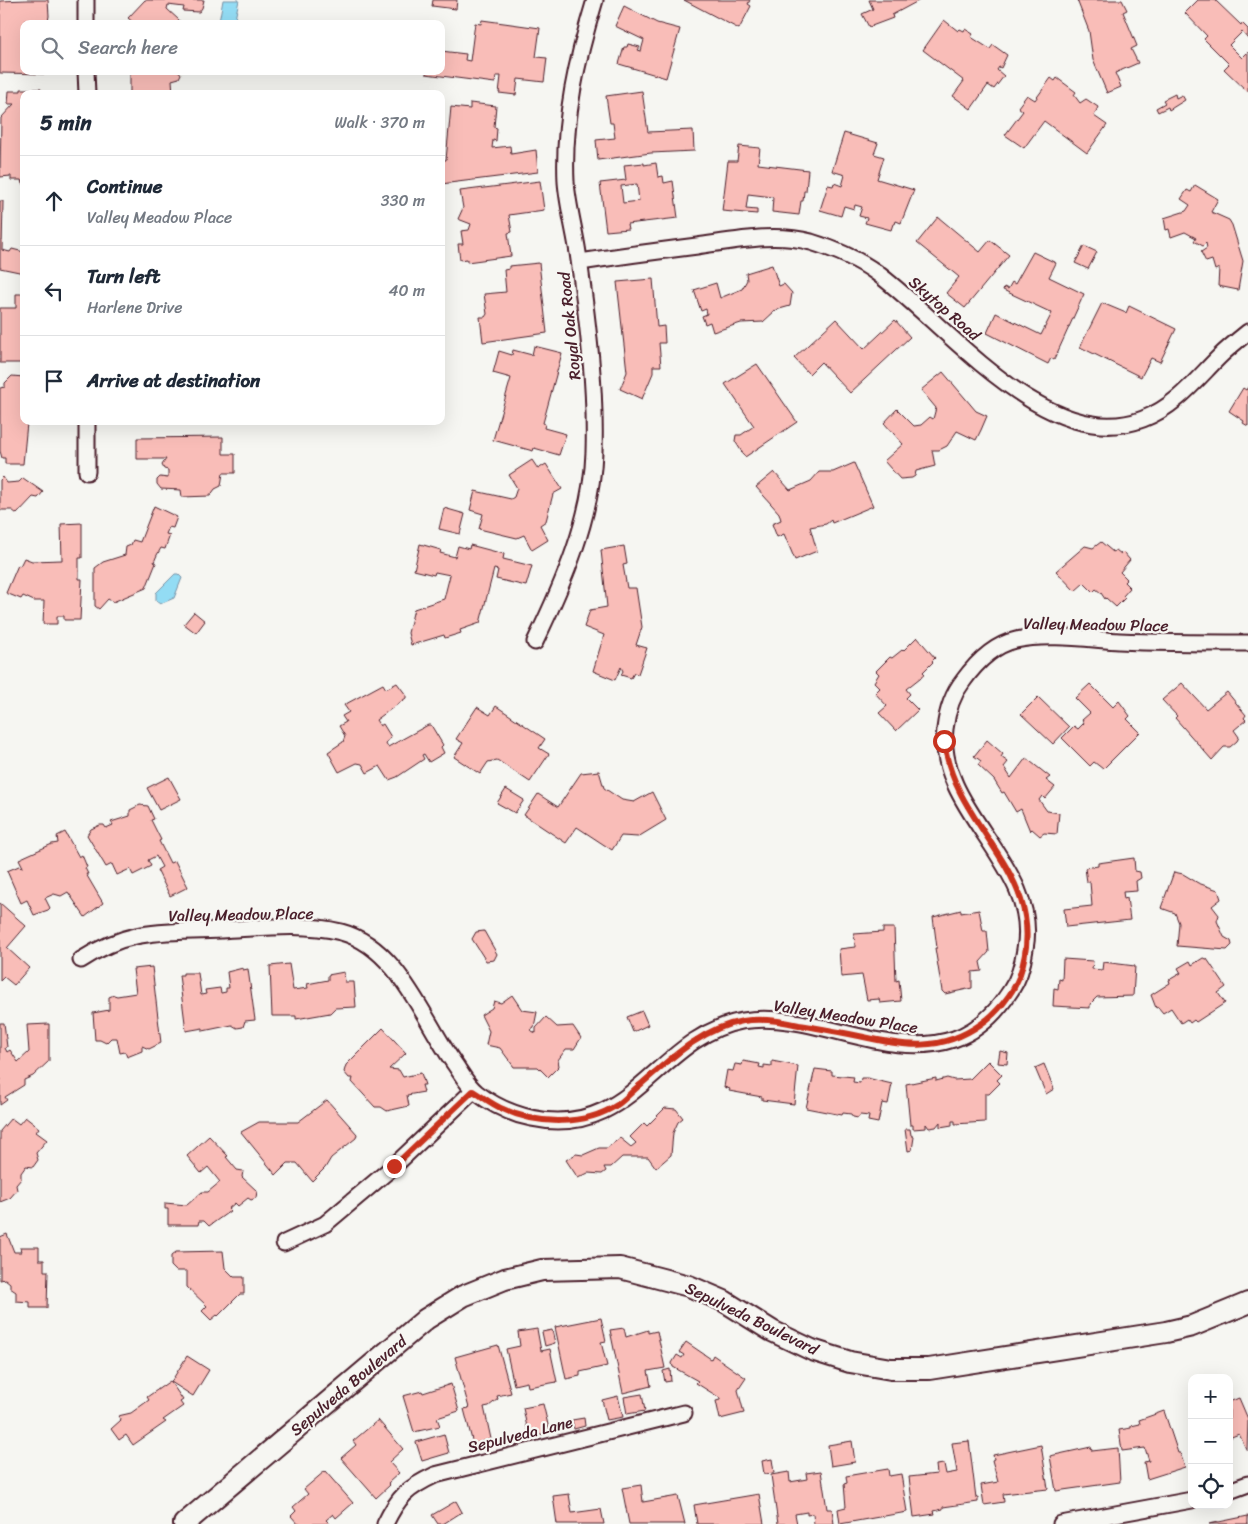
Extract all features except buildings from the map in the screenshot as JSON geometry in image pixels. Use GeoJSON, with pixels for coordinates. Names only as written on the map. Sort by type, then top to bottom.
{"type":"FeatureCollection","features":[{"type":"Feature","properties":{"kind":"main road","name":"Sepulveda Boulevard"},"geometry":{"type":"LineString","coordinates":[[184,1524],[426,1319],[463,1296],[505,1278],[542,1270],[620,1268],[657,1276],[690,1286],[724,1302],[772,1331],[812,1350],[850,1362],[891,1369],[930,1369],[1137,1338],[1192,1326],[1248,1303]]}},
{"type":"Feature","properties":{"kind":"street"},"geometry":{"type":"LineString","coordinates":[[86,0],[86,20]]}},
{"type":"Feature","properties":{"kind":"street","name":"Royal Oak Road"},"geometry":{"type":"LineString","coordinates":[[535,642],[560,585],[578,534],[590,491],[594,454],[593,388],[580,262],[566,184],[566,128],[576,71],[595,0]]}},
{"type":"Feature","properties":{"kind":"street"},"geometry":{"type":"LineString","coordinates":[[86,75],[86,90]]}},
{"type":"Feature","properties":{"kind":"street","name":"Skytop Road"},"geometry":{"type":"LineString","coordinates":[[580,262],[750,239],[786,238],[810,242],[845,254],[876,272],[1010,386],[1059,416],[1085,424],[1118,426],[1144,419],[1179,399],[1220,355],[1248,332]]}},
{"type":"Feature","properties":{"kind":"street"},"geometry":{"type":"LineString","coordinates":[[87,425],[87,472]]}},
{"type":"Feature","properties":{"kind":"street","name":"Valley Meadow Place"},"geometry":{"type":"LineString","coordinates":[[81,960],[106,944],[138,934],[290,927],[341,932],[360,939],[379,952],[406,984],[441,1044],[473,1091],[503,1109],[533,1118],[562,1121],[591,1117],[617,1105],[688,1045],[712,1030],[744,1021],[780,1021],[900,1045],[927,1045],[953,1039],[968,1033],[996,1012],[1018,980],[1027,941],[1028,925],[1024,908],[1013,880],[959,790],[946,762],[944,741],[947,713],[956,689],[977,663],[992,651],[1015,640],[1055,638],[1166,643],[1248,643]]}},
{"type":"Feature","properties":{"kind":"street"},"geometry":{"type":"LineString","coordinates":[[284,1243],[324,1224],[394,1166],[473,1091]]}},
{"type":"Feature","properties":{"kind":"street","name":"Sepulveda Lane"},"geometry":{"type":"LineString","coordinates":[[385,1524],[401,1496],[414,1484],[434,1475],[684,1413]]}},
{"type":"Feature","properties":{"kind":"street"},"geometry":{"type":"LineString","coordinates":[[1233,1490],[1248,1484]]}},
{"type":"Feature","properties":{"kind":"street"},"geometry":{"type":"LineString","coordinates":[[1061,1524],[1188,1501]]}},
{"type":"Feature","properties":{"kind":"water"},"geometry":{"type":"Polygon","coordinates":[[[223,0],[239,0],[235,20],[219,20],[223,0]]]}},
{"type":"Feature","properties":{"kind":"water"},"geometry":{"type":"Polygon","coordinates":[[[175,574],[182,578],[174,598],[160,604],[156,601],[156,593],[175,574]]]}},
{"type":"Feature","properties":{"kind":"route"},"geometry":{"type":"LineString","coordinates":[[394,1166],[473,1091],[503,1109],[533,1118],[562,1121],[591,1117],[617,1105],[688,1045],[712,1030],[744,1021],[780,1021],[900,1045],[927,1045],[953,1039],[968,1033],[988,1019],[996,1012],[1018,980],[1027,941],[1028,925],[1024,908],[1013,880],[955,783],[946,762],[944,741]]}}]}
